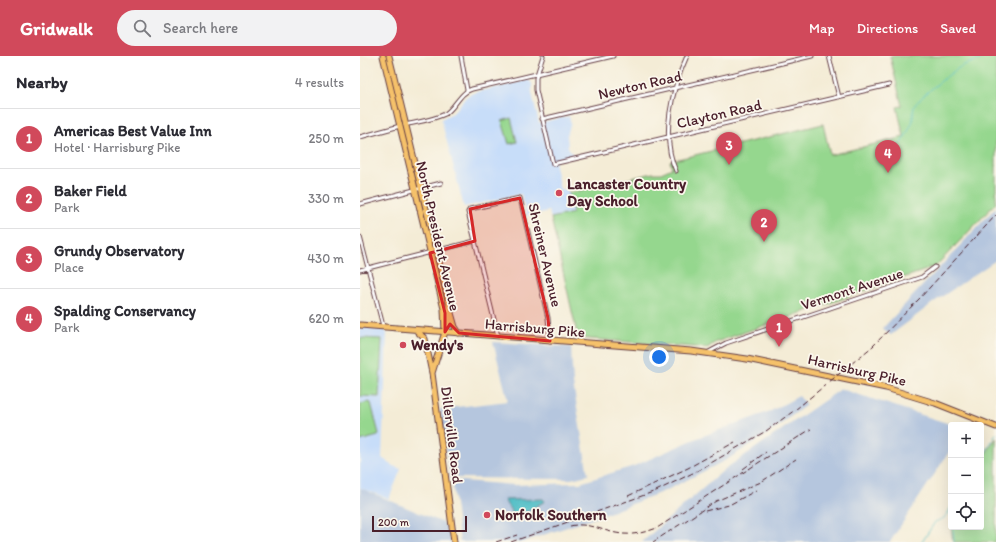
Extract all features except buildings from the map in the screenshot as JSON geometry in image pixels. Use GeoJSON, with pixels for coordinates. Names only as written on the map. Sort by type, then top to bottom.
{"type":"FeatureCollection","features":[{"type":"Feature","properties":{"kind":"main road","name":"North President Avenue"},"geometry":{"type":"LineString","coordinates":[[383,56],[444,309],[445,332]]}},
{"type":"Feature","properties":{"kind":"main road","name":"North President Avenue"},"geometry":{"type":"LineString","coordinates":[[389,56],[449,303],[449,321],[445,332]]}},
{"type":"Feature","properties":{"kind":"main road"},"geometry":{"type":"LineString","coordinates":[[449,303],[454,325],[460,334]]}},
{"type":"Feature","properties":{"kind":"main road","name":"Harrisburg Pike"},"geometry":{"type":"LineString","coordinates":[[360,325],[707,353],[770,363],[886,388],[939,405],[996,427]]}},
{"type":"Feature","properties":{"kind":"main road"},"geometry":{"type":"LineString","coordinates":[[415,330],[421,333],[425,339],[432,372]]}},
{"type":"Feature","properties":{"kind":"main road","name":"Dillerville Road"},"geometry":{"type":"LineString","coordinates":[[445,332],[432,372],[454,542]]}},
{"type":"Feature","properties":{"kind":"street"},"geometry":{"type":"LineString","coordinates":[[461,56],[467,90]]}},
{"type":"Feature","properties":{"kind":"street"},"geometry":{"type":"LineString","coordinates":[[542,119],[536,90],[536,78],[543,56]]}},
{"type":"Feature","properties":{"kind":"street"},"geometry":{"type":"LineString","coordinates":[[360,136],[444,114],[454,106],[467,90],[613,56]]}},
{"type":"Feature","properties":{"kind":"street"},"geometry":{"type":"LineString","coordinates":[[676,171],[670,137],[670,116],[674,88],[687,56]]}},
{"type":"Feature","properties":{"kind":"street","name":"Newton Road"},"geometry":{"type":"LineString","coordinates":[[542,119],[812,56]]}},
{"type":"Feature","properties":{"kind":"street"},"geometry":{"type":"LineString","coordinates":[[829,56],[839,97]]}},
{"type":"Feature","properties":{"kind":"street","name":"Clayton Road"},"geometry":{"type":"LineString","coordinates":[[542,119],[553,164],[889,85]]}},
{"type":"Feature","properties":{"kind":"street"},"geometry":{"type":"LineString","coordinates":[[360,204],[441,183]]}},
{"type":"Feature","properties":{"kind":"street","name":"Shreiner Avenue"},"geometry":{"type":"LineString","coordinates":[[475,241],[469,210],[520,198],[548,318],[550,341]]}},
{"type":"Feature","properties":{"kind":"street"},"geometry":{"type":"LineString","coordinates":[[360,237],[383,327]]}},
{"type":"Feature","properties":{"kind":"street"},"geometry":{"type":"LineString","coordinates":[[360,270],[475,241],[498,337]]}},
{"type":"Feature","properties":{"kind":"street","name":"Vermont Avenue"},"geometry":{"type":"LineString","coordinates":[[707,353],[715,347],[922,277],[935,267]]}},
{"type":"Feature","properties":{"kind":"highlighted area"},"geometry":{"type":"Polygon","coordinates":[[[520,198],[548,318],[550,341],[459,333],[450,324],[445,332],[445,313],[430,253],[475,241],[470,209],[520,198]]]}},
{"type":"Feature","properties":{"kind":"shaded area","name":"Lancaster Country Day School"},"geometry":{"type":"Polygon","coordinates":[[[528,80],[532,83],[532,93],[539,123],[569,116],[571,123],[567,135],[568,147],[574,156],[556,160],[555,166],[560,190],[567,189],[568,193],[653,173],[570,293],[549,211],[527,216],[521,194],[464,207],[441,119],[453,113],[466,97],[473,93],[528,80]]]}},
{"type":"Feature","properties":{"kind":"shaded area"},"geometry":{"type":"Polygon","coordinates":[[[996,207],[996,260],[934,302],[891,335],[882,329],[996,207]]]}},
{"type":"Feature","properties":{"kind":"shaded area"},"geometry":{"type":"Polygon","coordinates":[[[360,325],[383,327],[387,333],[382,458],[393,466],[401,469],[389,499],[360,488],[360,325]]]}},
{"type":"Feature","properties":{"kind":"shaded area"},"geometry":{"type":"Polygon","coordinates":[[[493,342],[571,347],[573,383],[588,475],[571,479],[450,478],[440,409],[508,401],[493,342]]]}},
{"type":"Feature","properties":{"kind":"shaded area"},"geometry":{"type":"Polygon","coordinates":[[[841,389],[948,423],[948,454],[890,542],[642,542],[725,469],[841,389]]]}},
{"type":"Feature","properties":{"kind":"shaded area"},"geometry":{"type":"Polygon","coordinates":[[[799,396],[806,405],[768,434],[726,460],[667,490],[601,516],[522,542],[460,542],[452,480],[514,485],[580,483],[634,466],[695,439],[771,411],[799,396]]]}},
{"type":"Feature","properties":{"kind":"shaded area"},"geometry":{"type":"Polygon","coordinates":[[[360,488],[448,525],[451,542],[360,542],[360,488]]]}},
{"type":"Feature","properties":{"kind":"green space"},"geometry":{"type":"Polygon","coordinates":[[[890,56],[996,56],[996,203],[933,269],[928,267],[929,269],[716,342],[707,348],[578,338],[551,218],[573,213],[569,193],[653,173],[661,173],[672,168],[670,161],[823,124],[830,155],[904,137],[897,107],[902,106],[890,56]]]}},
{"type":"Feature","properties":{"kind":"green space"},"geometry":{"type":"Polygon","coordinates":[[[511,118],[517,142],[509,144],[502,121],[511,118]]]}},
{"type":"Feature","properties":{"kind":"green space"},"geometry":{"type":"Polygon","coordinates":[[[360,338],[382,339],[379,397],[360,396],[360,338]]]}},
{"type":"Feature","properties":{"kind":"green space"},"geometry":{"type":"Polygon","coordinates":[[[371,403],[379,434],[378,436],[360,441],[360,404],[371,403]]]}},
{"type":"Feature","properties":{"kind":"green space"},"geometry":{"type":"Polygon","coordinates":[[[996,438],[996,542],[953,542],[951,530],[984,530],[984,456],[996,438]]]}},
{"type":"Feature","properties":{"kind":"water"},"geometry":{"type":"Polygon","coordinates":[[[543,499],[545,501],[519,516],[513,514],[504,500],[543,499]]]}},
{"type":"Feature","properties":{"kind":"waterway"},"geometry":{"type":"LineString","coordinates":[[892,158],[910,128],[913,121],[914,107],[918,101],[960,67],[986,56]]}},
{"type":"Feature","properties":{"kind":"waterway"},"geometry":{"type":"LineString","coordinates":[[982,458],[996,434]]}},
{"type":"Feature","properties":{"kind":"waterway"},"geometry":{"type":"LineString","coordinates":[[922,542],[935,522],[944,518],[948,512]]}},
{"type":"Feature","properties":{"kind":"waterway"},"geometry":{"type":"LineString","coordinates":[[953,530],[954,542]]}},
{"type":"Feature","properties":{"kind":"railway"},"geometry":{"type":"LineString","coordinates":[[511,542],[656,491],[697,471],[766,431],[795,410],[873,346],[920,298],[996,215]]}},
{"type":"Feature","properties":{"kind":"railway"},"geometry":{"type":"LineString","coordinates":[[570,526],[582,525],[627,534],[642,533],[657,528],[811,429]]}},
{"type":"Feature","properties":{"kind":"railway"},"geometry":{"type":"LineString","coordinates":[[628,496],[688,468],[735,442]]}},
{"type":"Feature","properties":{"kind":"railway"},"geometry":{"type":"LineString","coordinates":[[743,469],[766,452]]}},
{"type":"Feature","properties":{"kind":"railway"},"geometry":{"type":"LineString","coordinates":[[653,542],[716,501],[761,482],[796,459]]}},
{"type":"Feature","properties":{"kind":"railway"},"geometry":{"type":"LineString","coordinates":[[705,511],[729,505],[757,490]]}},
{"type":"Feature","properties":{"kind":"railway"},"geometry":{"type":"LineString","coordinates":[[496,542],[517,535]]}},
{"type":"Feature","properties":{"kind":"place","name":"Grundy Observatory"},"geometry":{"type":"Point","coordinates":[729,165]}},
{"type":"Feature","properties":{"kind":"place","name":"Spalding Conservancy"},"geometry":{"type":"Point","coordinates":[888,173]}},
{"type":"Feature","properties":{"kind":"place","name":"Lancaster Country Day School"},"geometry":{"type":"Point","coordinates":[559,193]}},
{"type":"Feature","properties":{"kind":"place","name":"Baker Field"},"geometry":{"type":"Point","coordinates":[764,242]}},
{"type":"Feature","properties":{"kind":"place","name":"Wendy's"},"geometry":{"type":"Point","coordinates":[403,345]}},
{"type":"Feature","properties":{"kind":"place","name":"Americas Best Value Inn"},"geometry":{"type":"Point","coordinates":[779,347]}},
{"type":"Feature","properties":{"kind":"place","name":"Norfolk Southern"},"geometry":{"type":"Point","coordinates":[487,515]}}]}
